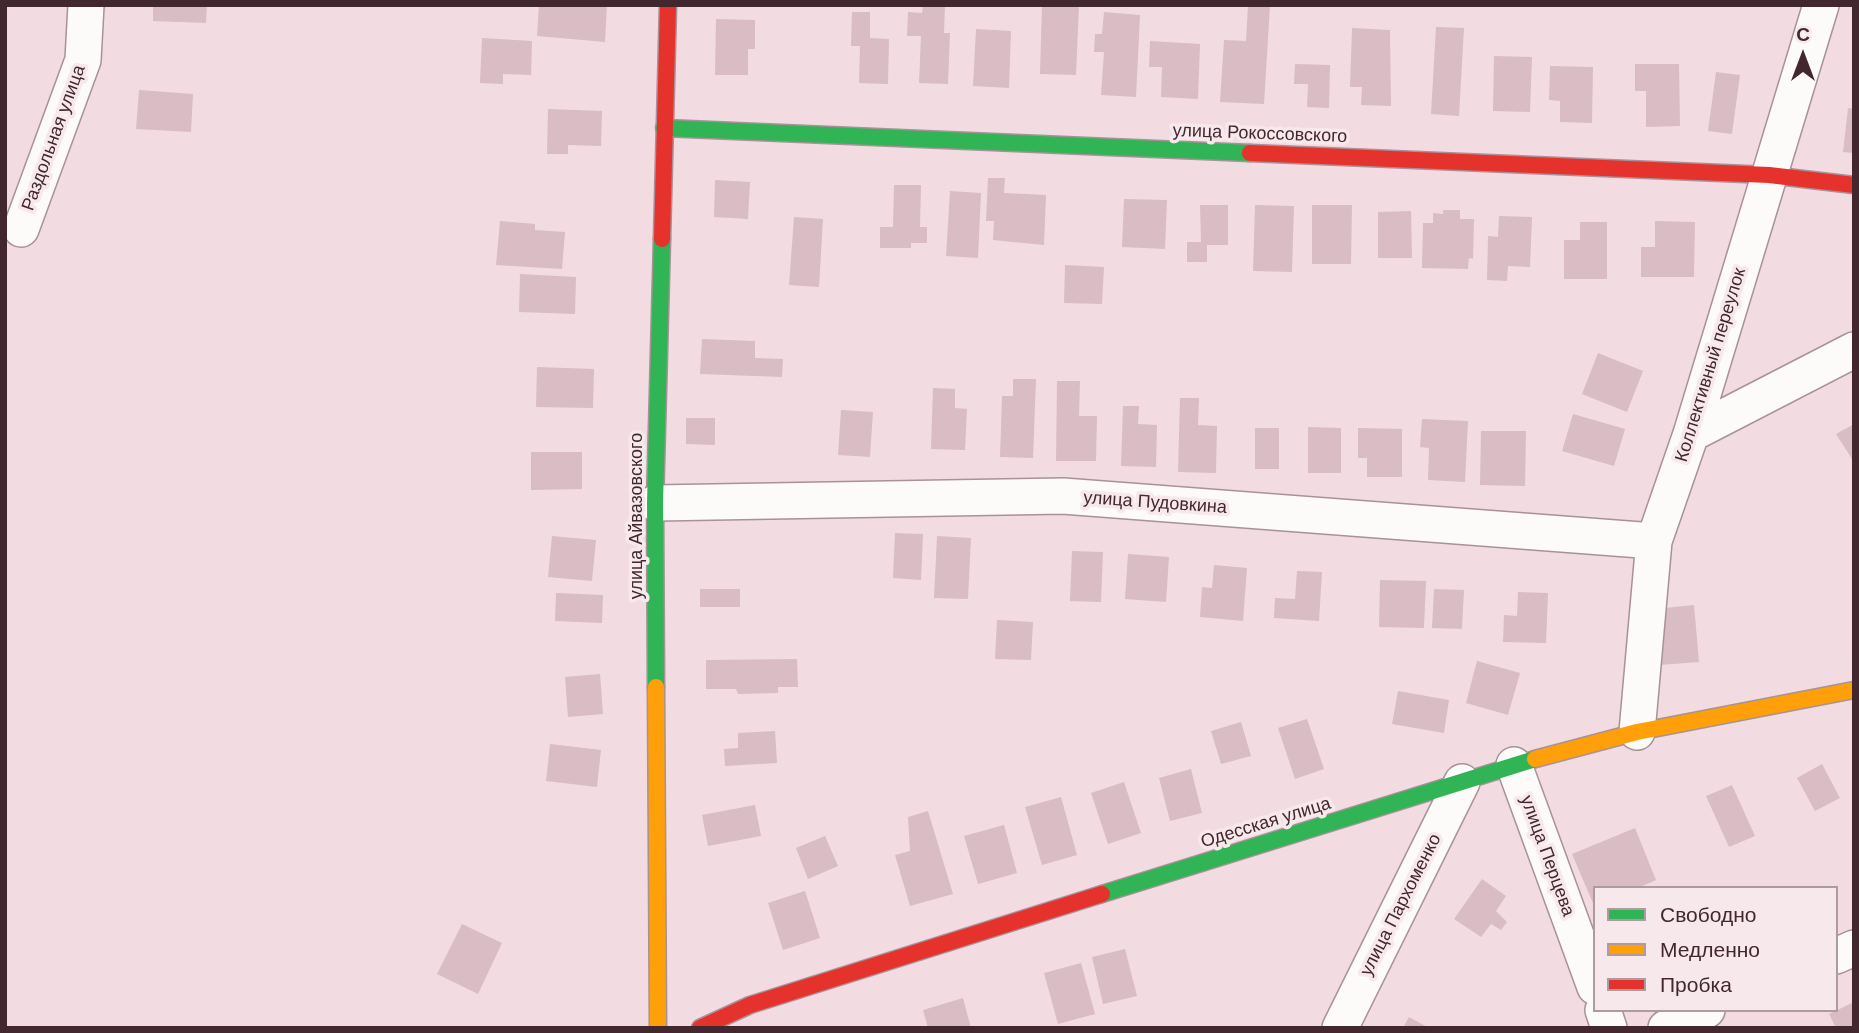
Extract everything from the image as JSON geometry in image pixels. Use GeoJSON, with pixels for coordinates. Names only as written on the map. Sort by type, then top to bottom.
{"type":"FeatureCollection","features":[{"type":"Feature","properties":{"kind":"street","name":"Раздольная улица"},"geometry":{"type":"LineString","coordinates":[[21,229],[83,60],[86,5]]}},
{"type":"Feature","properties":{"kind":"street","name":"улица Айвазовского"},"geometry":{"type":"LineString","coordinates":[[658,1028],[655,503],[668,5]]}},
{"type":"Feature","properties":{"kind":"street","name":"Коллективный переулок"},"geometry":{"type":"LineString","coordinates":[[1637,732],[1654,541],[1691,434],[1821,5]]}},
{"type":"Feature","properties":{"kind":"street","name":"улица Рокоссовского"},"geometry":{"type":"LineString","coordinates":[[664,128],[1769,175],[1854,185]]}},
{"type":"Feature","properties":{"kind":"street"},"geometry":{"type":"LineString","coordinates":[[1691,434],[1854,350]]}},
{"type":"Feature","properties":{"kind":"street","name":"улица Пудовкина"},"geometry":{"type":"LineString","coordinates":[[655,503],[1063,496],[1654,541]]}},
{"type":"Feature","properties":{"kind":"street","name":"Одесская улица"},"geometry":{"type":"LineString","coordinates":[[700,1028],[750,1005],[1514,765],[1637,732],[1854,690]]}},
{"type":"Feature","properties":{"kind":"street","name":"улица Перцева"},"geometry":{"type":"LineString","coordinates":[[1514,765],[1593,982]]}},
{"type":"Feature","properties":{"kind":"street","name":"улица Пархоменко"},"geometry":{"type":"LineString","coordinates":[[1340,1028],[1462,782]]}},
{"type":"Feature","properties":{"kind":"street"},"geometry":{"type":"LineString","coordinates":[[1838,955],[1854,948]]}},
{"type":"Feature","properties":{"kind":"street"},"geometry":{"type":"LineString","coordinates":[[1666,1028],[1702,1012]]}},
{"type":"Feature","properties":{"kind":"building"},"geometry":{"type":"Polygon","coordinates":[[[153,5],[207,5],[206,23],[153,21],[153,5]]]}},
{"type":"Feature","properties":{"kind":"building"},"geometry":{"type":"Polygon","coordinates":[[[539,5],[607,5],[605,42],[537,36],[539,5]]]}},
{"type":"Feature","properties":{"kind":"building"},"geometry":{"type":"Polygon","coordinates":[[[923,5],[945,5],[944,33],[950,33],[948,84],[919,83],[921,36],[907,36],[908,12],[922,13],[923,5]]]}},
{"type":"Feature","properties":{"kind":"building"},"geometry":{"type":"Polygon","coordinates":[[[1042,5],[1079,5],[1076,75],[1040,74],[1042,5]]]}},
{"type":"Feature","properties":{"kind":"building"},"geometry":{"type":"Polygon","coordinates":[[[1248,5],[1270,5],[1264,104],[1220,102],[1224,40],[1246,41],[1248,5]]]}},
{"type":"Feature","properties":{"kind":"building"},"geometry":{"type":"Polygon","coordinates":[[[852,12],[870,12],[870,38],[889,39],[888,84],[859,83],[860,46],[851,46],[852,12]]]}},
{"type":"Feature","properties":{"kind":"building"},"geometry":{"type":"Polygon","coordinates":[[[1104,12],[1140,15],[1136,97],[1101,95],[1104,52],[1094,52],[1095,34],[1102,34],[1104,12]]]}},
{"type":"Feature","properties":{"kind":"building"},"geometry":{"type":"Polygon","coordinates":[[[716,19],[755,20],[755,49],[748,49],[748,75],[715,75],[716,19]]]}},
{"type":"Feature","properties":{"kind":"building"},"geometry":{"type":"Polygon","coordinates":[[[1436,27],[1464,28],[1459,116],[1431,114],[1436,27]]]}},
{"type":"Feature","properties":{"kind":"building"},"geometry":{"type":"Polygon","coordinates":[[[1352,28],[1390,30],[1391,106],[1361,105],[1362,87],[1350,87],[1352,28]]]}},
{"type":"Feature","properties":{"kind":"building"},"geometry":{"type":"Polygon","coordinates":[[[976,29],[1011,31],[1009,88],[973,86],[976,29]]]}},
{"type":"Feature","properties":{"kind":"building"},"geometry":{"type":"Polygon","coordinates":[[[482,38],[532,41],[531,75],[503,74],[503,84],[480,83],[482,38]]]}},
{"type":"Feature","properties":{"kind":"building"},"geometry":{"type":"Polygon","coordinates":[[[1150,41],[1200,44],[1198,99],[1161,97],[1162,67],[1149,67],[1150,41]]]}},
{"type":"Feature","properties":{"kind":"building"},"geometry":{"type":"Polygon","coordinates":[[[1494,56],[1532,57],[1530,112],[1493,111],[1494,56]]]}},
{"type":"Feature","properties":{"kind":"building"},"geometry":{"type":"Polygon","coordinates":[[[1295,64],[1330,65],[1329,108],[1307,107],[1308,84],[1294,84],[1295,64]]]}},
{"type":"Feature","properties":{"kind":"building"},"geometry":{"type":"Polygon","coordinates":[[[1635,64],[1679,64],[1680,126],[1646,127],[1646,91],[1635,91],[1635,64]]]}},
{"type":"Feature","properties":{"kind":"building"},"geometry":{"type":"Polygon","coordinates":[[[1550,66],[1593,67],[1592,123],[1560,122],[1560,101],[1549,100],[1550,66]]]}},
{"type":"Feature","properties":{"kind":"building"},"geometry":{"type":"Polygon","coordinates":[[[1716,72],[1740,75],[1732,134],[1708,131],[1716,72]]]}},
{"type":"Feature","properties":{"kind":"building"},"geometry":{"type":"Polygon","coordinates":[[[139,90],[193,94],[191,132],[136,129],[139,90]]]}},
{"type":"Feature","properties":{"kind":"building"},"geometry":{"type":"Polygon","coordinates":[[[1848,108],[1854,109],[1854,153],[1843,152],[1848,108]]]}},
{"type":"Feature","properties":{"kind":"building"},"geometry":{"type":"Polygon","coordinates":[[[548,109],[602,111],[601,146],[568,145],[568,154],[547,154],[548,109]]]}},
{"type":"Feature","properties":{"kind":"building"},"geometry":{"type":"Polygon","coordinates":[[[988,178],[1005,178],[1004,193],[1046,195],[1044,245],[993,240],[994,221],[986,221],[988,178]]]}},
{"type":"Feature","properties":{"kind":"building"},"geometry":{"type":"Polygon","coordinates":[[[715,180],[750,182],[748,219],[714,217],[715,180]]]}},
{"type":"Feature","properties":{"kind":"building"},"geometry":{"type":"Polygon","coordinates":[[[894,185],[921,185],[920,227],[927,227],[927,243],[911,243],[911,248],[880,248],[880,227],[893,227],[894,185]]]}},
{"type":"Feature","properties":{"kind":"building"},"geometry":{"type":"Polygon","coordinates":[[[950,191],[981,193],[978,258],[946,256],[950,191]]]}},
{"type":"Feature","properties":{"kind":"building"},"geometry":{"type":"Polygon","coordinates":[[[1124,199],[1167,200],[1165,249],[1122,247],[1124,199]]]}},
{"type":"Feature","properties":{"kind":"building"},"geometry":{"type":"Polygon","coordinates":[[[1200,205],[1228,205],[1228,245],[1207,245],[1207,262],[1187,262],[1187,242],[1201,242],[1200,205]]]}},
{"type":"Feature","properties":{"kind":"building"},"geometry":{"type":"Polygon","coordinates":[[[1255,205],[1294,206],[1292,272],[1253,271],[1255,205]]]}},
{"type":"Feature","properties":{"kind":"building"},"geometry":{"type":"Polygon","coordinates":[[[1312,205],[1352,205],[1351,264],[1312,264],[1312,205]]]}},
{"type":"Feature","properties":{"kind":"building"},"geometry":{"type":"Polygon","coordinates":[[[1443,210],[1460,210],[1460,219],[1474,219],[1473,259],[1469,258],[1468,269],[1422,268],[1423,223],[1433,223],[1433,213],[1443,214],[1443,210]]]}},
{"type":"Feature","properties":{"kind":"building"},"geometry":{"type":"Polygon","coordinates":[[[1411,211],[1412,258],[1378,258],[1378,212],[1411,211]]]}},
{"type":"Feature","properties":{"kind":"building"},"geometry":{"type":"Polygon","coordinates":[[[1499,216],[1532,217],[1530,267],[1508,266],[1507,281],[1487,280],[1488,236],[1498,237],[1499,216]]]}},
{"type":"Feature","properties":{"kind":"building"},"geometry":{"type":"Polygon","coordinates":[[[794,217],[823,219],[819,287],[789,285],[794,217]]]}},
{"type":"Feature","properties":{"kind":"building"},"geometry":{"type":"Polygon","coordinates":[[[500,221],[535,224],[535,230],[565,232],[562,269],[496,265],[500,221]]]}},
{"type":"Feature","properties":{"kind":"building"},"geometry":{"type":"Polygon","coordinates":[[[1655,221],[1695,222],[1694,277],[1641,277],[1641,247],[1655,247],[1655,221]]]}},
{"type":"Feature","properties":{"kind":"building"},"geometry":{"type":"Polygon","coordinates":[[[1580,222],[1607,222],[1607,279],[1564,279],[1564,240],[1580,240],[1580,222]]]}},
{"type":"Feature","properties":{"kind":"building"},"geometry":{"type":"Polygon","coordinates":[[[1065,265],[1104,267],[1102,304],[1064,303],[1065,265]]]}},
{"type":"Feature","properties":{"kind":"building"},"geometry":{"type":"Polygon","coordinates":[[[520,274],[576,277],[575,314],[519,312],[520,274]]]}},
{"type":"Feature","properties":{"kind":"building"},"geometry":{"type":"Polygon","coordinates":[[[702,339],[755,341],[755,358],[783,359],[782,377],[700,374],[702,339]]]}},
{"type":"Feature","properties":{"kind":"building"},"geometry":{"type":"Polygon","coordinates":[[[1598,353],[1643,371],[1627,412],[1582,394],[1598,353]]]}},
{"type":"Feature","properties":{"kind":"building"},"geometry":{"type":"Polygon","coordinates":[[[537,367],[594,369],[593,408],[536,407],[537,367]]]}},
{"type":"Feature","properties":{"kind":"building"},"geometry":{"type":"Polygon","coordinates":[[[1013,379],[1036,379],[1033,458],[1000,457],[1002,396],[1013,396],[1013,379]]]}},
{"type":"Feature","properties":{"kind":"building"},"geometry":{"type":"Polygon","coordinates":[[[1057,381],[1080,381],[1079,416],[1097,416],[1096,461],[1056,461],[1057,381]]]}},
{"type":"Feature","properties":{"kind":"building"},"geometry":{"type":"Polygon","coordinates":[[[933,388],[955,389],[955,408],[967,409],[965,450],[931,449],[933,388]]]}},
{"type":"Feature","properties":{"kind":"building"},"geometry":{"type":"Polygon","coordinates":[[[1180,398],[1199,398],[1198,425],[1217,426],[1216,473],[1178,472],[1180,398]]]}},
{"type":"Feature","properties":{"kind":"building"},"geometry":{"type":"Polygon","coordinates":[[[1123,406],[1139,406],[1138,424],[1157,425],[1156,467],[1121,466],[1123,406]]]}},
{"type":"Feature","properties":{"kind":"building"},"geometry":{"type":"Polygon","coordinates":[[[841,410],[873,412],[870,457],[838,455],[841,410]]]}},
{"type":"Feature","properties":{"kind":"building"},"geometry":{"type":"Polygon","coordinates":[[[1573,414],[1625,429],[1614,466],[1562,451],[1573,414]]]}},
{"type":"Feature","properties":{"kind":"building"},"geometry":{"type":"Polygon","coordinates":[[[686,418],[715,418],[715,445],[686,444],[686,418]]]}},
{"type":"Feature","properties":{"kind":"building"},"geometry":{"type":"Polygon","coordinates":[[[1422,419],[1468,421],[1465,482],[1428,480],[1429,448],[1420,447],[1422,419]]]}},
{"type":"Feature","properties":{"kind":"building"},"geometry":{"type":"Polygon","coordinates":[[[1854,424],[1854,462],[1836,434],[1854,424]]]}},
{"type":"Feature","properties":{"kind":"building"},"geometry":{"type":"Polygon","coordinates":[[[1308,427],[1341,428],[1341,473],[1308,473],[1308,427]]]}},
{"type":"Feature","properties":{"kind":"building"},"geometry":{"type":"Polygon","coordinates":[[[1255,428],[1279,428],[1279,469],[1255,469],[1255,428]]]}},
{"type":"Feature","properties":{"kind":"building"},"geometry":{"type":"Polygon","coordinates":[[[1358,428],[1402,429],[1402,477],[1367,477],[1367,458],[1358,458],[1358,428]]]}},
{"type":"Feature","properties":{"kind":"building"},"geometry":{"type":"Polygon","coordinates":[[[1481,431],[1526,431],[1525,486],[1480,485],[1481,431]]]}},
{"type":"Feature","properties":{"kind":"building"},"geometry":{"type":"Polygon","coordinates":[[[531,452],[582,452],[582,489],[531,490],[531,452]]]}},
{"type":"Feature","properties":{"kind":"building"},"geometry":{"type":"Polygon","coordinates":[[[895,533],[923,534],[921,580],[893,578],[895,533]]]}},
{"type":"Feature","properties":{"kind":"building"},"geometry":{"type":"Polygon","coordinates":[[[552,536],[596,540],[592,581],[548,577],[552,536]]]}},
{"type":"Feature","properties":{"kind":"building"},"geometry":{"type":"Polygon","coordinates":[[[937,536],[971,538],[968,599],[934,598],[937,536]]]}},
{"type":"Feature","properties":{"kind":"building"},"geometry":{"type":"Polygon","coordinates":[[[1072,551],[1103,552],[1101,602],[1070,601],[1072,551]]]}},
{"type":"Feature","properties":{"kind":"building"},"geometry":{"type":"Polygon","coordinates":[[[1128,554],[1169,557],[1166,602],[1125,599],[1128,554]]]}},
{"type":"Feature","properties":{"kind":"building"},"geometry":{"type":"Polygon","coordinates":[[[1214,565],[1247,568],[1243,621],[1200,617],[1202,587],[1212,588],[1214,565]]]}},
{"type":"Feature","properties":{"kind":"building"},"geometry":{"type":"Polygon","coordinates":[[[1297,571],[1322,572],[1319,621],[1274,618],[1275,598],[1295,599],[1297,571]]]}},
{"type":"Feature","properties":{"kind":"building"},"geometry":{"type":"Polygon","coordinates":[[[1380,580],[1426,581],[1424,628],[1379,627],[1380,580]]]}},
{"type":"Feature","properties":{"kind":"building"},"geometry":{"type":"Polygon","coordinates":[[[700,589],[740,589],[740,607],[700,607],[700,589]]]}},
{"type":"Feature","properties":{"kind":"building"},"geometry":{"type":"Polygon","coordinates":[[[1434,589],[1464,590],[1462,629],[1432,628],[1434,589]]]}},
{"type":"Feature","properties":{"kind":"building"},"geometry":{"type":"Polygon","coordinates":[[[1518,592],[1548,593],[1546,643],[1503,642],[1504,615],[1517,616],[1518,592]]]}},
{"type":"Feature","properties":{"kind":"building"},"geometry":{"type":"Polygon","coordinates":[[[556,593],[603,595],[602,623],[555,621],[556,593]]]}},
{"type":"Feature","properties":{"kind":"building"},"geometry":{"type":"Polygon","coordinates":[[[1694,605],[1699,662],[1660,665],[1655,609],[1694,605]]]}},
{"type":"Feature","properties":{"kind":"building"},"geometry":{"type":"Polygon","coordinates":[[[997,620],[1033,622],[1031,660],[995,659],[997,620]]]}},
{"type":"Feature","properties":{"kind":"building"},"geometry":{"type":"Polygon","coordinates":[[[797,659],[798,687],[778,687],[778,693],[738,694],[736,689],[706,689],[706,660],[797,659]]]}},
{"type":"Feature","properties":{"kind":"building"},"geometry":{"type":"Polygon","coordinates":[[[1477,661],[1520,673],[1508,715],[1466,703],[1477,661]]]}},
{"type":"Feature","properties":{"kind":"building"},"geometry":{"type":"Polygon","coordinates":[[[600,674],[603,714],[568,717],[565,677],[600,674]]]}},
{"type":"Feature","properties":{"kind":"building"},"geometry":{"type":"Polygon","coordinates":[[[1398,691],[1449,700],[1444,733],[1392,724],[1398,691]]]}},
{"type":"Feature","properties":{"kind":"building"},"geometry":{"type":"Polygon","coordinates":[[[1307,719],[1324,769],[1295,779],[1278,728],[1307,719]]]}},
{"type":"Feature","properties":{"kind":"building"},"geometry":{"type":"Polygon","coordinates":[[[1241,722],[1251,756],[1221,764],[1211,731],[1241,722]]]}},
{"type":"Feature","properties":{"kind":"building"},"geometry":{"type":"Polygon","coordinates":[[[775,731],[777,763],[725,766],[724,749],[738,748],[738,733],[775,731]]]}},
{"type":"Feature","properties":{"kind":"building"},"geometry":{"type":"Polygon","coordinates":[[[550,744],[601,750],[597,787],[546,781],[550,744]]]}},
{"type":"Feature","properties":{"kind":"building"},"geometry":{"type":"Polygon","coordinates":[[[1822,764],[1840,798],[1815,811],[1797,778],[1822,764]]]}},
{"type":"Feature","properties":{"kind":"building"},"geometry":{"type":"Polygon","coordinates":[[[1191,769],[1202,813],[1170,821],[1159,778],[1191,769]]]}},
{"type":"Feature","properties":{"kind":"building"},"geometry":{"type":"Polygon","coordinates":[[[1124,782],[1141,833],[1108,844],[1091,793],[1124,782]]]}},
{"type":"Feature","properties":{"kind":"building"},"geometry":{"type":"Polygon","coordinates":[[[1732,785],[1755,836],[1729,847],[1706,796],[1732,785]]]}},
{"type":"Feature","properties":{"kind":"building"},"geometry":{"type":"Polygon","coordinates":[[[1061,797],[1077,855],[1042,865],[1025,807],[1061,797]]]}},
{"type":"Feature","properties":{"kind":"building"},"geometry":{"type":"Polygon","coordinates":[[[755,805],[761,836],[708,846],[702,815],[755,805]]]}},
{"type":"Feature","properties":{"kind":"building"},"geometry":{"type":"Polygon","coordinates":[[[928,811],[953,894],[910,906],[895,855],[910,851],[908,817],[928,811]]]}},
{"type":"Feature","properties":{"kind":"building"},"geometry":{"type":"Polygon","coordinates":[[[1004,825],[1017,873],[978,884],[964,836],[1004,825]]]}},
{"type":"Feature","properties":{"kind":"building"},"geometry":{"type":"Polygon","coordinates":[[[1635,828],[1656,880],[1642,886],[1593,886],[1593,903],[1572,854],[1635,828]]]}},
{"type":"Feature","properties":{"kind":"building"},"geometry":{"type":"Polygon","coordinates":[[[825,836],[838,866],[808,879],[796,848],[825,836]]]}},
{"type":"Feature","properties":{"kind":"building"},"geometry":{"type":"Polygon","coordinates":[[[1482,879],[1506,896],[1496,911],[1507,922],[1501,930],[1491,924],[1481,937],[1454,919],[1482,879]]]}},
{"type":"Feature","properties":{"kind":"building"},"geometry":{"type":"Polygon","coordinates":[[[805,891],[820,938],[783,950],[768,903],[805,891]]]}},
{"type":"Feature","properties":{"kind":"building"},"geometry":{"type":"Polygon","coordinates":[[[462,924],[502,943],[478,994],[437,974],[462,924]]]}},
{"type":"Feature","properties":{"kind":"building"},"geometry":{"type":"Polygon","coordinates":[[[1125,949],[1137,996],[1103,1004],[1092,957],[1125,949]]]}},
{"type":"Feature","properties":{"kind":"building"},"geometry":{"type":"Polygon","coordinates":[[[1081,963],[1095,1014],[1058,1024],[1044,973],[1081,963]]]}},
{"type":"Feature","properties":{"kind":"building"},"geometry":{"type":"Polygon","coordinates":[[[963,998],[971,1028],[928,1028],[923,1010],[963,998]]]}},
{"type":"Feature","properties":{"kind":"building"},"geometry":{"type":"Polygon","coordinates":[[[1854,1002],[1854,1028],[1836,1028],[1829,1014],[1854,1002]]]}},
{"type":"Feature","properties":{"kind":"building"},"geometry":{"type":"Polygon","coordinates":[[[1409,1017],[1429,1028],[1403,1028],[1409,1017]]]}},
{"type":"Feature","properties":{"kind":"traffic: fast"},"geometry":{"type":"LineString","coordinates":[[664,128],[1250,153]]}},
{"type":"Feature","properties":{"kind":"traffic: fast"},"geometry":{"type":"LineString","coordinates":[[656,687],[655,503],[662,239]]}},
{"type":"Feature","properties":{"kind":"traffic: fast"},"geometry":{"type":"LineString","coordinates":[[1102,894],[1535,759]]}},
{"type":"Feature","properties":{"kind":"traffic: slow"},"geometry":{"type":"LineString","coordinates":[[656,687],[658,1028]]}},
{"type":"Feature","properties":{"kind":"traffic: slow"},"geometry":{"type":"LineString","coordinates":[[1535,759],[1637,732],[1854,690]]}},
{"type":"Feature","properties":{"kind":"traffic: jam"},"geometry":{"type":"LineString","coordinates":[[662,239],[668,5]]}},
{"type":"Feature","properties":{"kind":"traffic: jam"},"geometry":{"type":"LineString","coordinates":[[1250,153],[1769,175],[1854,185]]}},
{"type":"Feature","properties":{"kind":"traffic: jam"},"geometry":{"type":"LineString","coordinates":[[700,1028],[750,1005],[1102,894]]}}]}
